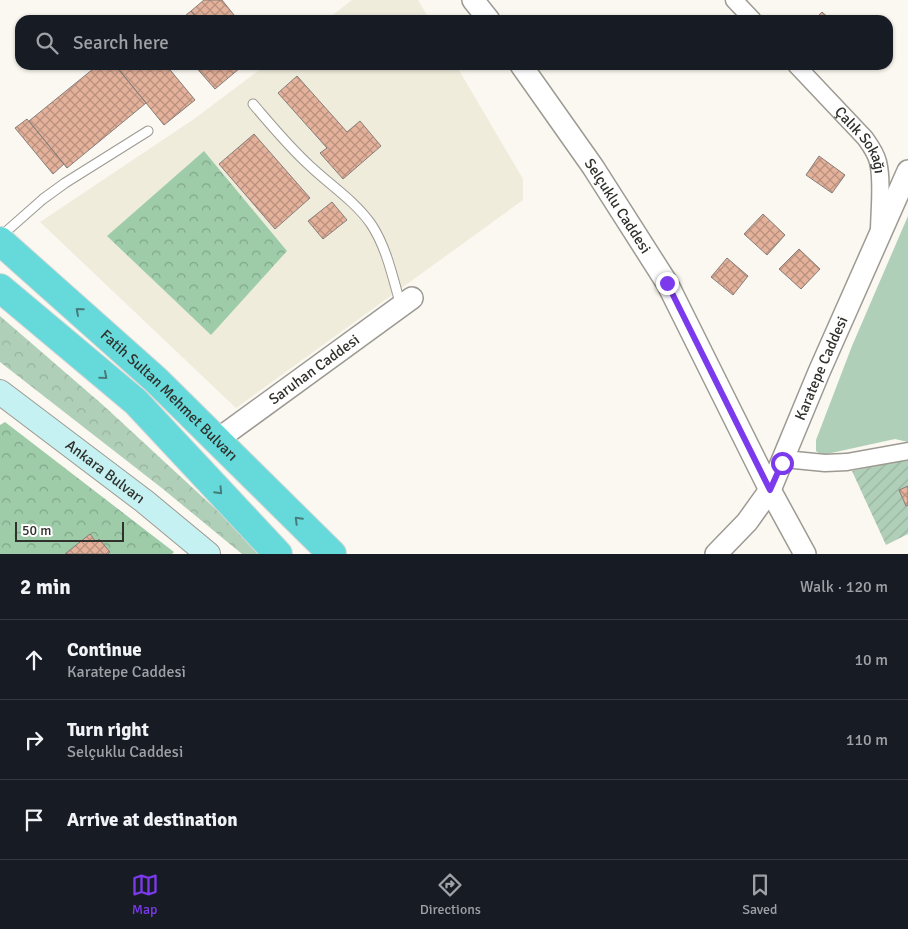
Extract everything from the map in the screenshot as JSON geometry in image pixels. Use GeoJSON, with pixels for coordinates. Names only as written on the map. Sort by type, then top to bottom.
{"type":"FeatureCollection","features":[{"type":"Feature","properties":{"kind":"highway","name":"Fatih Sultan Mehmet Bulvarı"},"geometry":{"type":"LineString","coordinates":[[0,241],[156,380],[332,554]]}},
{"type":"Feature","properties":{"kind":"highway","name":"Fatih Sultan Mehmet Bulvarı"},"geometry":{"type":"LineString","coordinates":[[0,288],[136,402],[278,554]]}},
{"type":"Feature","properties":{"kind":"main road","name":"Ankara Bulvarı"},"geometry":{"type":"LineString","coordinates":[[0,392],[144,501],[208,554]]}},
{"type":"Feature","properties":{"kind":"street"},"geometry":{"type":"LineString","coordinates":[[473,0],[485,15]]}},
{"type":"Feature","properties":{"kind":"street"},"geometry":{"type":"LineString","coordinates":[[734,0],[748,15]]}},
{"type":"Feature","properties":{"kind":"street","name":"Selçuklu Caddesi"},"geometry":{"type":"LineString","coordinates":[[525,70],[593,167],[667,283],[770,490],[805,554]]}},
{"type":"Feature","properties":{"kind":"street","name":"Çalık Sokağı"},"geometry":{"type":"LineString","coordinates":[[801,70],[865,138],[873,149],[878,161],[879,172],[879,234]]}},
{"type":"Feature","properties":{"kind":"street","name":"Karatepe Caddesi"},"geometry":{"type":"LineString","coordinates":[[716,554],[747,522],[770,490],[819,372],[908,171]]}},
{"type":"Feature","properties":{"kind":"street","name":"Saruhan Caddesi"},"geometry":{"type":"LineString","coordinates":[[217,440],[406,302]]}},
{"type":"Feature","properties":{"kind":"street"},"geometry":{"type":"LineString","coordinates":[[784,460],[848,462],[908,452]]}},
{"type":"Feature","properties":{"kind":"lane"},"geometry":{"type":"LineString","coordinates":[[253,104],[309,166],[358,209],[370,224],[379,239],[390,270],[406,302]]}},
{"type":"Feature","properties":{"kind":"lane"},"geometry":{"type":"LineString","coordinates":[[0,237],[24,214],[50,194],[148,131]]}},
{"type":"Feature","properties":{"kind":"shaded area"},"geometry":{"type":"Polygon","coordinates":[[[352,0],[418,0],[427,15],[332,15],[352,0]]]}},
{"type":"Feature","properties":{"kind":"shaded area"},"geometry":{"type":"Polygon","coordinates":[[[259,70],[459,70],[523,179],[523,200],[236,408],[40,222],[194,119],[259,70]]]}},
{"type":"Feature","properties":{"kind":"green space"},"geometry":{"type":"Polygon","coordinates":[[[204,151],[287,251],[211,335],[107,236],[204,151]]]}},
{"type":"Feature","properties":{"kind":"green space"},"geometry":{"type":"Polygon","coordinates":[[[908,216],[908,442],[895,439],[822,455],[816,451],[816,440],[852,346],[908,216]]]}},
{"type":"Feature","properties":{"kind":"green space"},"geometry":{"type":"Polygon","coordinates":[[[0,316],[104,406],[234,526],[258,554],[242,554],[163,489],[0,362],[0,316]]]}},
{"type":"Feature","properties":{"kind":"green space"},"geometry":{"type":"Polygon","coordinates":[[[5,422],[174,552],[172,554],[0,554],[0,425],[5,422]]]}},
{"type":"Feature","properties":{"kind":"green space"},"geometry":{"type":"Polygon","coordinates":[[[908,459],[908,534],[886,545],[852,471],[908,459]]]}},
{"type":"Feature","properties":{"kind":"building"},"geometry":{"type":"Polygon","coordinates":[[[204,0],[222,0],[234,15],[195,15],[191,11],[204,0]]]}},
{"type":"Feature","properties":{"kind":"building"},"geometry":{"type":"Polygon","coordinates":[[[191,11],[195,15],[186,15],[191,11]]]}},
{"type":"Feature","properties":{"kind":"building"},"geometry":{"type":"Polygon","coordinates":[[[92,70],[119,70],[146,103],[67,168],[29,121],[92,70]]]}},
{"type":"Feature","properties":{"kind":"building"},"geometry":{"type":"Polygon","coordinates":[[[119,70],[170,70],[195,100],[164,125],[119,70]]]}},
{"type":"Feature","properties":{"kind":"building"},"geometry":{"type":"Polygon","coordinates":[[[198,70],[238,70],[215,89],[198,70]]]}},
{"type":"Feature","properties":{"kind":"building"},"geometry":{"type":"Polygon","coordinates":[[[297,76],[347,132],[360,121],[381,146],[343,179],[320,153],[327,148],[278,93],[297,76]]]}},
{"type":"Feature","properties":{"kind":"building"},"geometry":{"type":"Polygon","coordinates":[[[27,119],[64,164],[53,174],[15,128],[27,119]]]}},
{"type":"Feature","properties":{"kind":"building"},"geometry":{"type":"Polygon","coordinates":[[[254,134],[310,198],[275,229],[219,164],[254,134]]]}},
{"type":"Feature","properties":{"kind":"building"},"geometry":{"type":"Polygon","coordinates":[[[819,156],[845,175],[832,193],[806,175],[819,156]]]}},
{"type":"Feature","properties":{"kind":"building"},"geometry":{"type":"Polygon","coordinates":[[[332,202],[347,220],[323,239],[308,221],[332,202]]]}},
{"type":"Feature","properties":{"kind":"building"},"geometry":{"type":"Polygon","coordinates":[[[763,214],[785,235],[767,255],[744,234],[763,214]]]}},
{"type":"Feature","properties":{"kind":"building"},"geometry":{"type":"Polygon","coordinates":[[[799,249],[820,269],[801,289],[779,269],[799,249]]]}},
{"type":"Feature","properties":{"kind":"building"},"geometry":{"type":"Polygon","coordinates":[[[727,258],[748,276],[733,295],[711,277],[727,258]]]}},
{"type":"Feature","properties":{"kind":"building"},"geometry":{"type":"Polygon","coordinates":[[[908,486],[908,505],[906,506],[899,490],[908,486]]]}},
{"type":"Feature","properties":{"kind":"building"},"geometry":{"type":"Polygon","coordinates":[[[90,534],[96,542],[99,539],[110,552],[108,554],[65,554],[90,534]]]}},
{"type":"Feature","properties":{"kind":"route"},"geometry":{"type":"LineString","coordinates":[[667,283],[770,490],[782,463]]}}]}
